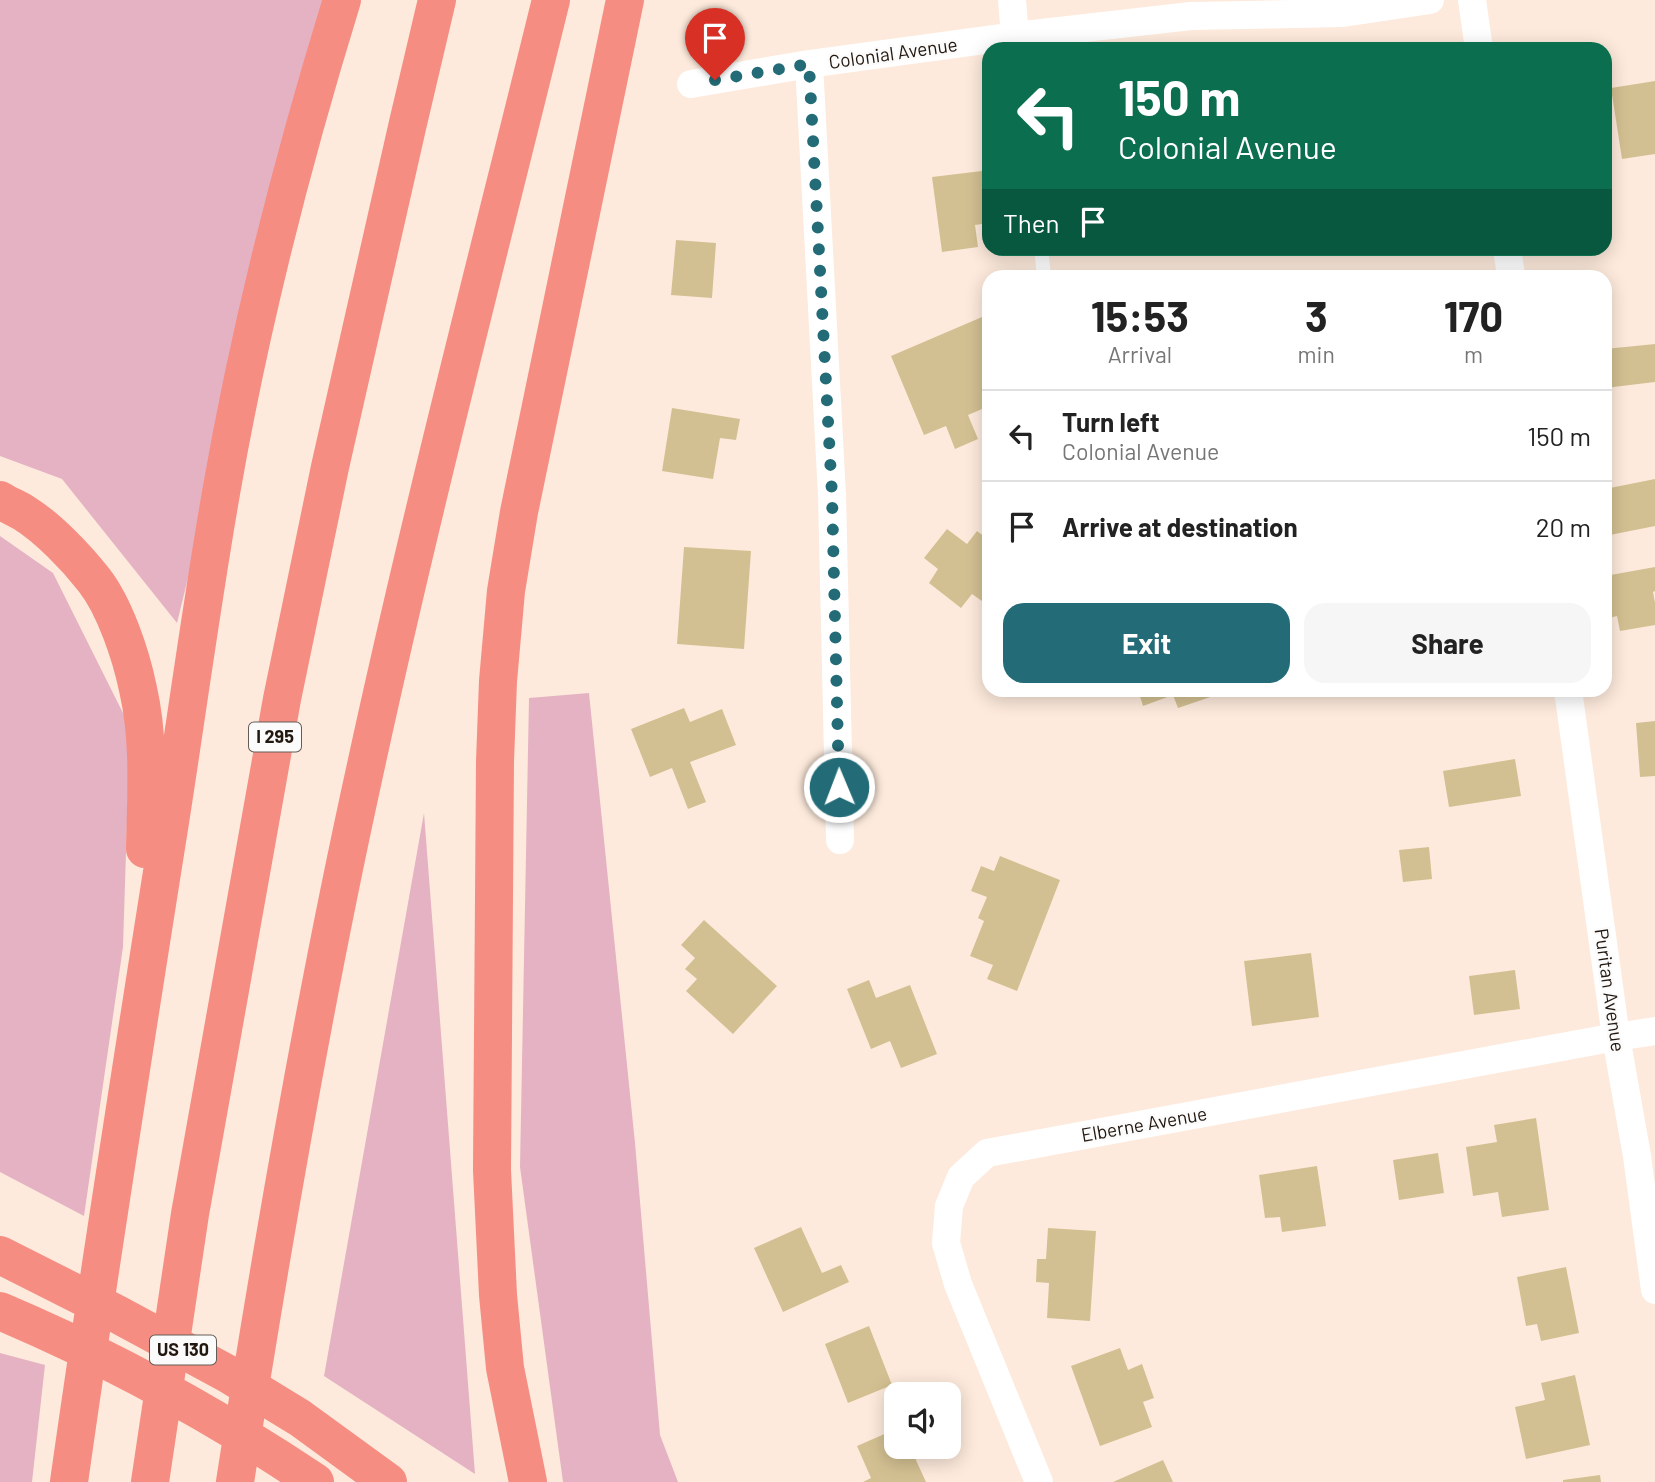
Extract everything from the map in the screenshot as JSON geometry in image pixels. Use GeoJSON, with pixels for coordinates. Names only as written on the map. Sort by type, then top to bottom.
{"type":"FeatureCollection","features":[{"type":"Feature","properties":{"kind":"highway"},"geometry":{"type":"LineString","coordinates":[[69,1482],[221,493],[279,223],[342,0]]}},
{"type":"Feature","properties":{"kind":"highway","name":"I 295"},"geometry":{"type":"LineString","coordinates":[[150,1482],[190,1214],[282,699],[330,467],[437,0]]}},
{"type":"Feature","properties":{"kind":"highway"},"geometry":{"type":"LineString","coordinates":[[235,1482],[289,1156],[365,772],[453,391],[551,0]]}},
{"type":"Feature","properties":{"kind":"highway"},"geometry":{"type":"LineString","coordinates":[[528,1482],[505,1368],[498,1294],[492,1170],[498,681],[506,591],[519,512],[625,0]]}},
{"type":"Feature","properties":{"kind":"highway"},"geometry":{"type":"LineString","coordinates":[[0,500],[24,513],[47,531],[94,581],[114,616],[128,652],[138,689],[144,732],[146,783],[141,1002]]}},
{"type":"Feature","properties":{"kind":"highway","name":"US 130"},"geometry":{"type":"LineString","coordinates":[[0,1255],[228,1374],[300,1418],[388,1482]]}},
{"type":"Feature","properties":{"kind":"highway"},"geometry":{"type":"LineString","coordinates":[[0,1311],[148,1380],[229,1426],[304,1475]]}},
{"type":"Feature","properties":{"kind":"street"},"geometry":{"type":"LineString","coordinates":[[1012,0],[1016,42]]}},
{"type":"Feature","properties":{"kind":"street","name":"Colonial Avenue"},"geometry":{"type":"LineString","coordinates":[[1022,42],[1191,16],[1343,13],[1430,0]]}},
{"type":"Feature","properties":{"kind":"street"},"geometry":{"type":"LineString","coordinates":[[1472,0],[1478,42]]}},
{"type":"Feature","properties":{"kind":"street","name":"Colonial Avenue"},"geometry":{"type":"LineString","coordinates":[[691,84],[809,64],[982,46]]}},
{"type":"Feature","properties":{"kind":"street"},"geometry":{"type":"LineString","coordinates":[[809,64],[832,495],[840,840]]}},
{"type":"Feature","properties":{"kind":"street","name":"Puritan Avenue"},"geometry":{"type":"LineString","coordinates":[[1569,697],[1616,1037],[1637,1156],[1655,1290]]}},
{"type":"Feature","properties":{"kind":"street","name":"Elberne Avenue"},"geometry":{"type":"LineString","coordinates":[[1039,1482],[958,1284],[946,1243],[949,1206],[961,1177],[987,1153],[1655,1031]]}},
{"type":"Feature","properties":{"kind":"shaded area"},"geometry":{"type":"Polygon","coordinates":[[[0,0],[329,0],[177,623],[62,479],[0,456],[0,0]]]}},
{"type":"Feature","properties":{"kind":"shaded area"},"geometry":{"type":"Polygon","coordinates":[[[0,536],[53,573],[130,727],[123,947],[84,1216],[0,1172],[0,536]]]}},
{"type":"Feature","properties":{"kind":"shaded area"},"geometry":{"type":"Polygon","coordinates":[[[589,693],[635,1143],[660,1435],[678,1482],[563,1482],[520,1167],[529,698],[589,693]]]}},
{"type":"Feature","properties":{"kind":"shaded area"},"geometry":{"type":"Polygon","coordinates":[[[424,813],[475,1474],[324,1376],[424,813]]]}},
{"type":"Feature","properties":{"kind":"shaded area"},"geometry":{"type":"Polygon","coordinates":[[[0,1353],[45,1365],[32,1482],[0,1482],[0,1353]]]}},
{"type":"Feature","properties":{"kind":"building"},"geometry":{"type":"Polygon","coordinates":[[[1655,81],[1655,154],[1622,159],[1612,88],[1655,81]]]}},
{"type":"Feature","properties":{"kind":"building"},"geometry":{"type":"Polygon","coordinates":[[[982,171],[982,224],[975,225],[978,247],[942,252],[932,177],[982,171]]]}},
{"type":"Feature","properties":{"kind":"building"},"geometry":{"type":"Polygon","coordinates":[[[676,240],[716,243],[712,298],[671,295],[676,240]]]}},
{"type":"Feature","properties":{"kind":"building"},"geometry":{"type":"Polygon","coordinates":[[[982,317],[982,409],[968,415],[978,439],[955,449],[946,426],[924,435],[891,356],[982,317]]]}},
{"type":"Feature","properties":{"kind":"building"},"geometry":{"type":"Polygon","coordinates":[[[1655,344],[1655,382],[1612,387],[1612,348],[1655,344]]]}},
{"type":"Feature","properties":{"kind":"building"},"geometry":{"type":"Polygon","coordinates":[[[672,408],[740,419],[736,440],[720,438],[713,479],[662,471],[672,408]]]}},
{"type":"Feature","properties":{"kind":"building"},"geometry":{"type":"Polygon","coordinates":[[[1655,479],[1655,526],[1612,535],[1612,488],[1655,479]]]}},
{"type":"Feature","properties":{"kind":"building"},"geometry":{"type":"Polygon","coordinates":[[[947,529],[967,544],[977,531],[982,535],[982,601],[972,594],[961,608],[929,583],[938,569],[924,558],[947,529]]]}},
{"type":"Feature","properties":{"kind":"building"},"geometry":{"type":"Polygon","coordinates":[[[684,547],[751,551],[744,649],[677,644],[684,547]]]}},
{"type":"Feature","properties":{"kind":"building"},"geometry":{"type":"Polygon","coordinates":[[[1655,567],[1655,625],[1620,631],[1617,616],[1612,617],[1612,575],[1655,567]]]}},
{"type":"Feature","properties":{"kind":"building"},"geometry":{"type":"Polygon","coordinates":[[[1140,697],[1168,697],[1143,706],[1140,697]]]}},
{"type":"Feature","properties":{"kind":"building"},"geometry":{"type":"Polygon","coordinates":[[[1174,697],[1210,697],[1178,708],[1174,697]]]}},
{"type":"Feature","properties":{"kind":"building"},"geometry":{"type":"Polygon","coordinates":[[[684,708],[690,722],[722,709],[736,745],[690,762],[706,802],[688,809],[672,768],[650,777],[631,729],[684,708]]]}},
{"type":"Feature","properties":{"kind":"building"},"geometry":{"type":"Polygon","coordinates":[[[1655,721],[1655,776],[1640,777],[1636,723],[1655,721]]]}},
{"type":"Feature","properties":{"kind":"building"},"geometry":{"type":"Polygon","coordinates":[[[1515,759],[1521,796],[1449,807],[1443,771],[1515,759]]]}},
{"type":"Feature","properties":{"kind":"building"},"geometry":{"type":"Polygon","coordinates":[[[1429,847],[1432,879],[1403,882],[1399,850],[1429,847]]]}},
{"type":"Feature","properties":{"kind":"building"},"geometry":{"type":"Polygon","coordinates":[[[1000,856],[1060,880],[1017,991],[987,979],[993,965],[970,956],[984,921],[978,918],[987,897],[971,891],[981,866],[994,871],[1000,856]]]}},
{"type":"Feature","properties":{"kind":"building"},"geometry":{"type":"Polygon","coordinates":[[[704,920],[777,986],[733,1034],[686,991],[697,979],[685,969],[695,958],[681,945],[704,920]]]}},
{"type":"Feature","properties":{"kind":"building"},"geometry":{"type":"Polygon","coordinates":[[[1311,953],[1319,1017],[1252,1026],[1244,961],[1311,953]]]}},
{"type":"Feature","properties":{"kind":"building"},"geometry":{"type":"Polygon","coordinates":[[[1515,970],[1520,1009],[1474,1015],[1469,976],[1515,970]]]}},
{"type":"Feature","properties":{"kind":"building"},"geometry":{"type":"Polygon","coordinates":[[[869,980],[876,998],[910,985],[937,1054],[901,1068],[890,1041],[871,1049],[847,989],[869,980]]]}},
{"type":"Feature","properties":{"kind":"building"},"geometry":{"type":"Polygon","coordinates":[[[1536,1118],[1549,1210],[1502,1217],[1498,1192],[1473,1196],[1466,1147],[1497,1142],[1494,1125],[1536,1118]]]}},
{"type":"Feature","properties":{"kind":"building"},"geometry":{"type":"Polygon","coordinates":[[[1438,1153],[1444,1193],[1399,1200],[1393,1160],[1438,1153]]]}},
{"type":"Feature","properties":{"kind":"building"},"geometry":{"type":"Polygon","coordinates":[[[1317,1166],[1326,1226],[1282,1232],[1280,1217],[1265,1218],[1259,1175],[1317,1166]]]}},
{"type":"Feature","properties":{"kind":"building"},"geometry":{"type":"Polygon","coordinates":[[[801,1227],[822,1273],[841,1265],[849,1282],[783,1312],[754,1248],[801,1227]]]}},
{"type":"Feature","properties":{"kind":"building"},"geometry":{"type":"Polygon","coordinates":[[[1048,1228],[1096,1231],[1090,1321],[1047,1318],[1049,1283],[1036,1282],[1037,1259],[1046,1259],[1048,1228]]]}},
{"type":"Feature","properties":{"kind":"building"},"geometry":{"type":"Polygon","coordinates":[[[1566,1267],[1579,1333],[1541,1341],[1537,1324],[1526,1326],[1517,1277],[1566,1267]]]}},
{"type":"Feature","properties":{"kind":"building"},"geometry":{"type":"Polygon","coordinates":[[[869,1326],[891,1382],[884,1382],[884,1388],[848,1403],[825,1344],[869,1326]]]}},
{"type":"Feature","properties":{"kind":"building"},"geometry":{"type":"Polygon","coordinates":[[[1120,1348],[1128,1370],[1142,1364],[1154,1398],[1143,1402],[1152,1427],[1100,1446],[1071,1366],[1120,1348]]]}},
{"type":"Feature","properties":{"kind":"building"},"geometry":{"type":"Polygon","coordinates":[[[1575,1375],[1590,1445],[1526,1459],[1515,1407],[1545,1400],[1541,1383],[1575,1375]]]}},
{"type":"Feature","properties":{"kind":"building"},"geometry":{"type":"Polygon","coordinates":[[[884,1434],[884,1459],[915,1459],[926,1482],[863,1482],[871,1478],[857,1446],[884,1434]]]}},
{"type":"Feature","properties":{"kind":"building"},"geometry":{"type":"Polygon","coordinates":[[[1163,1460],[1173,1482],[1113,1482],[1163,1460]]]}},
{"type":"Feature","properties":{"kind":"building"},"geometry":{"type":"Polygon","coordinates":[[[1600,1475],[1601,1482],[1563,1482],[1563,1480],[1600,1475]]]}},
{"type":"Feature","properties":{"kind":"route"},"geometry":{"type":"LineString","coordinates":[[715,80],[809,64],[832,495],[839,787]]}}]}
